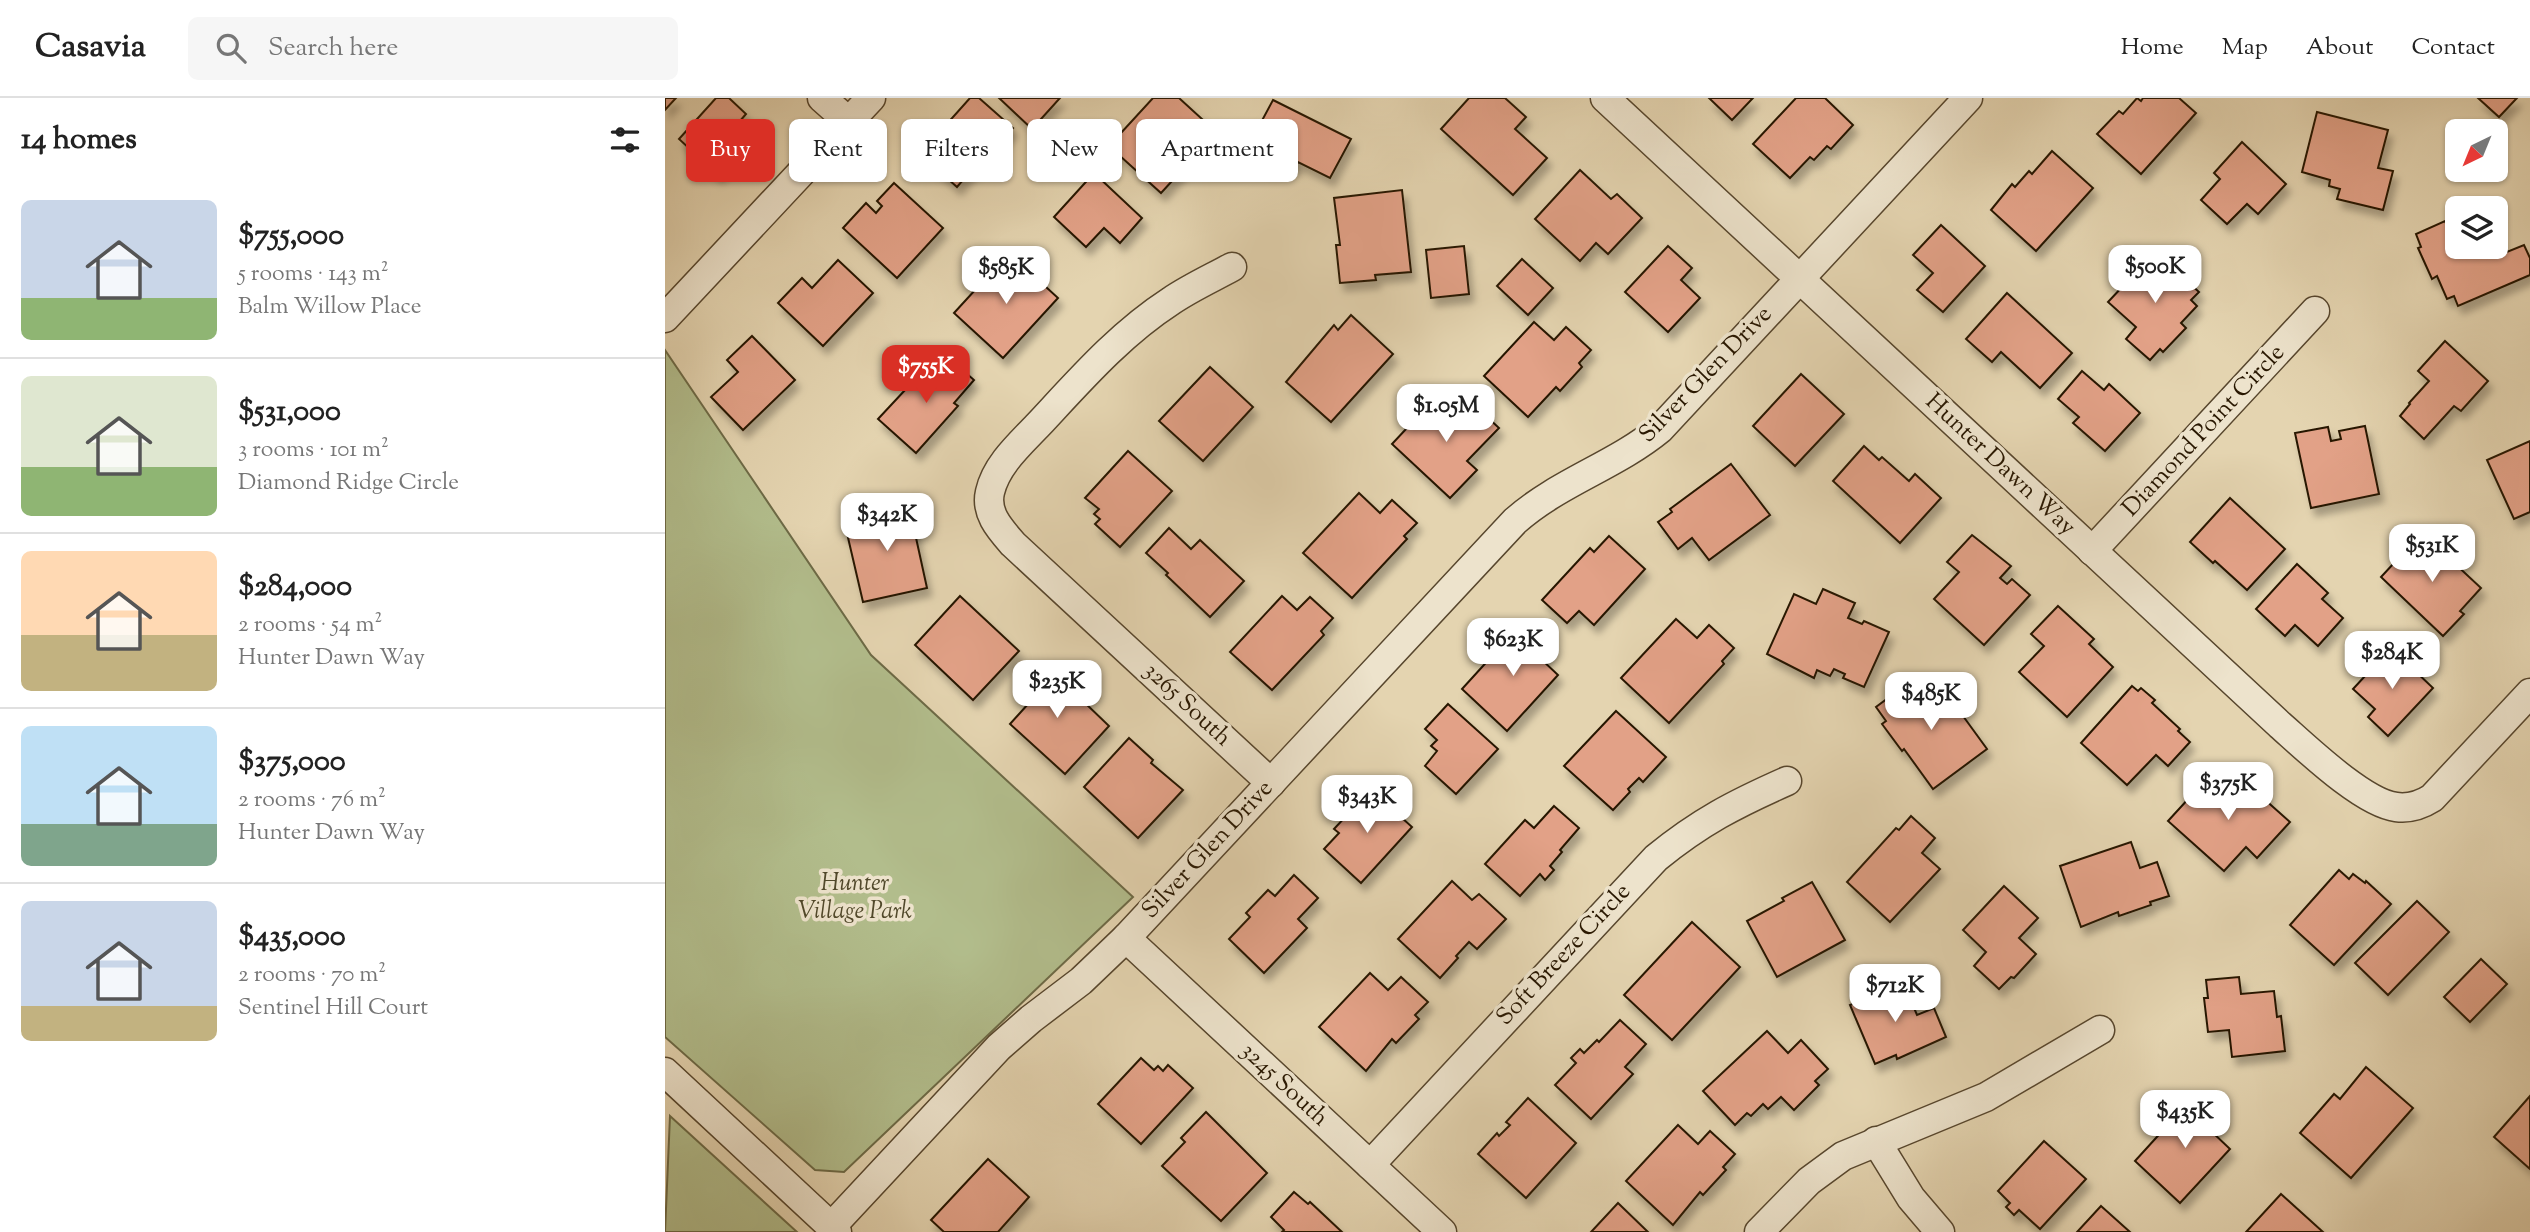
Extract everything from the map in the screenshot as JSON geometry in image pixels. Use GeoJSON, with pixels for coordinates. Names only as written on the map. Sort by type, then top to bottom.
{"type":"FeatureCollection","features":[{"type":"Feature","properties":{"kind":"street"},"geometry":{"type":"LineString","coordinates":[[822,98],[846,119]]}},
{"type":"Feature","properties":{"kind":"street"},"geometry":{"type":"LineString","coordinates":[[852,119],[871,98]]}},
{"type":"Feature","properties":{"kind":"street","name":"Hunter Dawn Way"},"geometry":{"type":"LineString","coordinates":[[1605,98],[2280,724],[2370,797],[2395,807],[2409,808],[2422,804],[2442,790],[2530,693]]}},
{"type":"Feature","properties":{"kind":"street","name":"Silver Glen Drive"},"geometry":{"type":"LineString","coordinates":[[834,1229],[999,1047],[1081,981],[1126,938],[1515,521],[1548,496],[1626,454],[1660,429],[1968,98]]}},
{"type":"Feature","properties":{"kind":"street"},"geometry":{"type":"LineString","coordinates":[[665,318],[793,182]]}},
{"type":"Feature","properties":{"kind":"street","name":"3265 South"},"geometry":{"type":"LineString","coordinates":[[1231,267],[1160,309],[1088,370],[1006,460],[993,482],[989,506],[999,527],[1013,544],[1271,783]]}},
{"type":"Feature","properties":{"kind":"street","name":"Diamond Point Circle"},"geometry":{"type":"LineString","coordinates":[[2092,551],[2315,311]]}},
{"type":"Feature","properties":{"kind":"street","name":"Soft Breeze Circle"},"geometry":{"type":"LineString","coordinates":[[1370,1165],[1656,858],[1679,839],[1730,806],[1787,781]]}},
{"type":"Feature","properties":{"kind":"street","name":"3245 South"},"geometry":{"type":"LineString","coordinates":[[1126,938],[1442,1232]]}},
{"type":"Feature","properties":{"kind":"street"},"geometry":{"type":"LineString","coordinates":[[1759,1232],[1809,1181],[1843,1156],[1986,1097],[2100,1030]]}},
{"type":"Feature","properties":{"kind":"street"},"geometry":{"type":"LineString","coordinates":[[665,1072],[834,1229]]}},
{"type":"Feature","properties":{"kind":"street"},"geometry":{"type":"LineString","coordinates":[[1876,1141],[1911,1198],[1940,1232]]}},
{"type":"Feature","properties":{"kind":"green space","name":"Hunter Village Park"},"geometry":{"type":"Polygon","coordinates":[[[665,350],[871,655],[1133,897],[844,1172],[815,1170],[665,1037],[665,350]]]}},
{"type":"Feature","properties":{"kind":"green space"},"geometry":{"type":"Polygon","coordinates":[[[670,1116],[797,1232],[665,1232],[670,1116]]]}},
{"type":"Feature","properties":{"kind":"building"},"geometry":{"type":"Polygon","coordinates":[[[665,98],[676,98],[665,110],[665,98]]]}},
{"type":"Feature","properties":{"kind":"building"},"geometry":{"type":"Polygon","coordinates":[[[716,98],[729,98],[746,114],[742,119],[697,119],[716,98]]]}},
{"type":"Feature","properties":{"kind":"building"},"geometry":{"type":"Polygon","coordinates":[[[970,98],[979,98],[1003,119],[951,119],[970,98]]]}},
{"type":"Feature","properties":{"kind":"building"},"geometry":{"type":"Polygon","coordinates":[[[999,98],[1060,98],[1041,119],[1027,119],[1027,124],[999,98]]]}},
{"type":"Feature","properties":{"kind":"building"},"geometry":{"type":"Polygon","coordinates":[[[1153,98],[1179,98],[1202,119],[1136,119],[1136,170],[1122,158],[1122,132],[1153,98]]]}},
{"type":"Feature","properties":{"kind":"building"},"geometry":{"type":"Polygon","coordinates":[[[1469,98],[1505,98],[1526,117],[1515,129],[1547,158],[1513,195],[1441,129],[1469,98]]]}},
{"type":"Feature","properties":{"kind":"building"},"geometry":{"type":"Polygon","coordinates":[[[1709,98],[1753,98],[1732,120],[1709,98]]]}},
{"type":"Feature","properties":{"kind":"building"},"geometry":{"type":"Polygon","coordinates":[[[1796,98],[1825,98],[1853,125],[1831,149],[1827,146],[1814,160],[1810,157],[1790,178],[1753,144],[1796,98]]]}},
{"type":"Feature","properties":{"kind":"building"},"geometry":{"type":"Polygon","coordinates":[[[2137,98],[2141,101],[2143,98],[2179,98],[2196,113],[2141,174],[2097,134],[2119,111],[2123,114],[2137,98]]]}},
{"type":"Feature","properties":{"kind":"building"},"geometry":{"type":"Polygon","coordinates":[[[2478,98],[2517,98],[2499,117],[2478,98]]]}},
{"type":"Feature","properties":{"kind":"building"},"geometry":{"type":"Polygon","coordinates":[[[1273,100],[1351,139],[1330,178],[1298,162],[1298,119],[1263,119],[1273,100]]]}},
{"type":"Feature","properties":{"kind":"building"},"geometry":{"type":"Polygon","coordinates":[[[2317,112],[2388,130],[2378,168],[2393,171],[2383,210],[2337,199],[2340,189],[2329,186],[2330,180],[2302,172],[2317,112]]]}},
{"type":"Feature","properties":{"kind":"building"},"geometry":{"type":"Polygon","coordinates":[[[686,131],[686,145],[679,139],[686,131]]]}},
{"type":"Feature","properties":{"kind":"building"},"geometry":{"type":"Polygon","coordinates":[[[2242,142],[2286,184],[2258,214],[2247,204],[2227,224],[2201,200],[2220,179],[2214,173],[2242,142]]]}},
{"type":"Feature","properties":{"kind":"building"},"geometry":{"type":"Polygon","coordinates":[[[2052,151],[2093,188],[2036,251],[1991,210],[2012,184],[2015,187],[2029,171],[2032,174],[2052,151]]]}},
{"type":"Feature","properties":{"kind":"building"},"geometry":{"type":"Polygon","coordinates":[[[1580,170],[1611,199],[1617,194],[1642,218],[1608,254],[1596,243],[1580,261],[1535,219],[1580,170]]]}},
{"type":"Feature","properties":{"kind":"building"},"geometry":{"type":"Polygon","coordinates":[[[1086,182],[1104,182],[1142,218],[1120,243],[1104,228],[1086,247],[1054,217],[1086,182]]]}},
{"type":"Feature","properties":{"kind":"building"},"geometry":{"type":"Polygon","coordinates":[[[1149,182],[1171,182],[1161,193],[1149,182]]]}},
{"type":"Feature","properties":{"kind":"building"},"geometry":{"type":"Polygon","coordinates":[[[894,183],[943,228],[897,278],[843,228],[866,203],[876,213],[882,206],[877,201],[894,183]]]}},
{"type":"Feature","properties":{"kind":"building"},"geometry":{"type":"Polygon","coordinates":[[[1402,190],[1411,272],[1375,275],[1376,280],[1340,283],[1336,245],[1340,245],[1334,198],[1402,190]]]}},
{"type":"Feature","properties":{"kind":"building"},"geometry":{"type":"Polygon","coordinates":[[[2445,221],[2445,259],[2508,259],[2508,252],[2524,245],[2530,258],[2530,275],[2458,306],[2454,296],[2447,299],[2437,276],[2432,279],[2418,248],[2421,247],[2416,234],[2445,221]]]}},
{"type":"Feature","properties":{"kind":"building"},"geometry":{"type":"Polygon","coordinates":[[[1941,225],[1985,266],[1943,312],[1917,290],[1933,273],[1913,255],[1941,225]]]}},
{"type":"Feature","properties":{"kind":"building"},"geometry":{"type":"Polygon","coordinates":[[[1464,246],[1469,294],[1431,298],[1426,250],[1464,246]]]}},
{"type":"Feature","properties":{"kind":"building"},"geometry":{"type":"Polygon","coordinates":[[[1668,246],[1692,268],[1681,280],[1700,298],[1668,332],[1625,292],[1668,246]]]}},
{"type":"Feature","properties":{"kind":"building"},"geometry":{"type":"Polygon","coordinates":[[[2155,252],[2199,292],[2191,300],[2197,306],[2181,323],[2186,328],[2163,352],[2160,349],[2150,360],[2126,339],[2136,327],[2108,302],[2155,252]]]}},
{"type":"Feature","properties":{"kind":"building"},"geometry":{"type":"Polygon","coordinates":[[[1009,253],[1058,298],[1003,358],[954,313],[1009,253]]]}},
{"type":"Feature","properties":{"kind":"building"},"geometry":{"type":"Polygon","coordinates":[[[1522,259],[1553,288],[1528,315],[1497,286],[1522,259]]]}},
{"type":"Feature","properties":{"kind":"building"},"geometry":{"type":"Polygon","coordinates":[[[838,260],[873,293],[823,346],[778,303],[802,278],[812,288],[838,260]]]}},
{"type":"Feature","properties":{"kind":"building"},"geometry":{"type":"Polygon","coordinates":[[[2007,293],[2072,353],[2040,388],[2001,352],[1992,362],[1966,339],[2007,293]]]}},
{"type":"Feature","properties":{"kind":"building"},"geometry":{"type":"Polygon","coordinates":[[[1351,315],[1393,354],[1331,422],[1286,382],[1334,325],[1338,330],[1351,315]]]}},
{"type":"Feature","properties":{"kind":"building"},"geometry":{"type":"Polygon","coordinates":[[[1534,322],[1554,340],[1566,327],[1591,350],[1579,363],[1582,367],[1560,391],[1556,387],[1528,417],[1484,376],[1534,322]]]}},
{"type":"Feature","properties":{"kind":"building"},"geometry":{"type":"Polygon","coordinates":[[[752,336],[795,380],[743,430],[711,397],[738,372],[727,360],[752,336]]]}},
{"type":"Feature","properties":{"kind":"building"},"geometry":{"type":"Polygon","coordinates":[[[2445,341],[2488,381],[2461,411],[2454,406],[2424,439],[2400,416],[2429,381],[2418,371],[2445,341]]]}},
{"type":"Feature","properties":{"kind":"building"},"geometry":{"type":"Polygon","coordinates":[[[949,358],[974,380],[954,403],[958,406],[916,453],[878,419],[920,374],[928,381],[949,358]]]}},
{"type":"Feature","properties":{"kind":"building"},"geometry":{"type":"Polygon","coordinates":[[[1210,367],[1253,407],[1203,461],[1159,421],[1210,367]]]}},
{"type":"Feature","properties":{"kind":"building"},"geometry":{"type":"Polygon","coordinates":[[[2082,371],[2104,390],[2109,384],[2140,413],[2105,451],[2073,423],[2079,417],[2058,399],[2082,371]]]}},
{"type":"Feature","properties":{"kind":"building"},"geometry":{"type":"Polygon","coordinates":[[[1801,374],[1844,414],[1795,466],[1753,426],[1801,374]]]}},
{"type":"Feature","properties":{"kind":"building"},"geometry":{"type":"Polygon","coordinates":[[[1437,396],[1461,418],[1473,404],[1499,428],[1467,461],[1477,470],[1450,498],[1392,444],[1437,396]]]}},
{"type":"Feature","properties":{"kind":"building"},"geometry":{"type":"Polygon","coordinates":[[[2365,426],[2379,494],[2311,508],[2295,433],[2328,427],[2331,441],[2341,439],[2339,431],[2365,426]]]}},
{"type":"Feature","properties":{"kind":"building"},"geometry":{"type":"Polygon","coordinates":[[[2530,441],[2530,512],[2514,519],[2487,460],[2530,441]]]}},
{"type":"Feature","properties":{"kind":"building"},"geometry":{"type":"Polygon","coordinates":[[[1864,446],[1879,460],[1882,457],[1909,481],[1915,474],[1941,498],[1900,543],[1833,481],[1864,446]]]}},
{"type":"Feature","properties":{"kind":"building"},"geometry":{"type":"Polygon","coordinates":[[[1128,451],[1172,491],[1120,547],[1095,524],[1100,519],[1094,514],[1099,509],[1085,498],[1128,451]]]}},
{"type":"Feature","properties":{"kind":"building"},"geometry":{"type":"Polygon","coordinates":[[[1731,464],[1770,515],[1709,560],[1692,538],[1678,549],[1658,522],[1672,512],[1670,509],[1731,464]]]}},
{"type":"Feature","properties":{"kind":"building"},"geometry":{"type":"Polygon","coordinates":[[[1359,493],[1380,513],[1392,500],[1417,523],[1404,536],[1407,539],[1352,598],[1303,553],[1359,493]]]}},
{"type":"Feature","properties":{"kind":"building"},"geometry":{"type":"Polygon","coordinates":[[[902,497],[906,516],[911,515],[927,588],[863,602],[846,529],[874,523],[870,504],[902,497]]]}},
{"type":"Feature","properties":{"kind":"building"},"geometry":{"type":"Polygon","coordinates":[[[2230,498],[2285,549],[2247,590],[2190,542],[2230,498]]]}},
{"type":"Feature","properties":{"kind":"building"},"geometry":{"type":"Polygon","coordinates":[[[1169,528],[1191,549],[1200,540],[1244,581],[1210,617],[1146,553],[1169,528]]]}},
{"type":"Feature","properties":{"kind":"building"},"geometry":{"type":"Polygon","coordinates":[[[2422,533],[2481,588],[2460,611],[2464,614],[2443,636],[2381,577],[2422,533]]]}},
{"type":"Feature","properties":{"kind":"building"},"geometry":{"type":"Polygon","coordinates":[[[1972,535],[2011,566],[2000,578],[2007,584],[2012,579],[2030,595],[1984,645],[1934,599],[1959,572],[1947,562],[1972,535]]]}},
{"type":"Feature","properties":{"kind":"building"},"geometry":{"type":"Polygon","coordinates":[[[1609,536],[1645,569],[1594,625],[1579,611],[1567,623],[1542,600],[1590,548],[1594,552],[1609,536]]]}},
{"type":"Feature","properties":{"kind":"building"},"geometry":{"type":"Polygon","coordinates":[[[2297,564],[2328,593],[2322,599],[2343,618],[2318,646],[2295,625],[2285,636],[2256,609],[2297,564]]]}},
{"type":"Feature","properties":{"kind":"building"},"geometry":{"type":"Polygon","coordinates":[[[1823,589],[1855,603],[1848,618],[1862,624],[1864,621],[1889,632],[1864,687],[1843,678],[1845,674],[1834,669],[1830,676],[1817,670],[1814,678],[1767,654],[1794,594],[1816,604],[1823,589]]]}},
{"type":"Feature","properties":{"kind":"building"},"geometry":{"type":"Polygon","coordinates":[[[960,596],[1019,651],[973,700],[915,645],[960,596]]]}},
{"type":"Feature","properties":{"kind":"building"},"geometry":{"type":"Polygon","coordinates":[[[1282,596],[1297,610],[1310,597],[1333,618],[1321,631],[1324,635],[1272,690],[1230,652],[1282,596]]]}},
{"type":"Feature","properties":{"kind":"building"},"geometry":{"type":"Polygon","coordinates":[[[2058,606],[2094,639],[2089,644],[2113,667],[2067,717],[2019,672],[2044,646],[2031,634],[2058,606]]]}},
{"type":"Feature","properties":{"kind":"building"},"geometry":{"type":"Polygon","coordinates":[[[1676,619],[1697,638],[1709,625],[1734,648],[1722,661],[1724,664],[1669,723],[1621,678],[1676,619]]]}},
{"type":"Feature","properties":{"kind":"building"},"geometry":{"type":"Polygon","coordinates":[[[1527,624],[1552,647],[1541,659],[1558,675],[1507,731],[1462,689],[1513,633],[1516,636],[1527,624]]]}},
{"type":"Feature","properties":{"kind":"building"},"geometry":{"type":"Polygon","coordinates":[[[2391,648],[2433,688],[2388,736],[2368,717],[2375,709],[2353,689],[2391,648]]]}},
{"type":"Feature","properties":{"kind":"building"},"geometry":{"type":"Polygon","coordinates":[[[1039,667],[1052,679],[1056,675],[1109,726],[1065,774],[1010,724],[1029,703],[1016,692],[1039,667]]]}},
{"type":"Feature","properties":{"kind":"building"},"geometry":{"type":"Polygon","coordinates":[[[1939,683],[1987,749],[1933,789],[1882,724],[1886,721],[1876,707],[1907,684],[1917,699],[1939,683]]]}},
{"type":"Feature","properties":{"kind":"building"},"geometry":{"type":"Polygon","coordinates":[[[2132,686],[2138,691],[2141,688],[2155,700],[2152,703],[2190,742],[2168,766],[2156,755],[2127,785],[2081,743],[2132,686]]]}},
{"type":"Feature","properties":{"kind":"building"},"geometry":{"type":"Polygon","coordinates":[[[1448,704],[1498,749],[1456,794],[1425,766],[1437,751],[1431,746],[1437,740],[1425,729],[1448,704]]]}},
{"type":"Feature","properties":{"kind":"building"},"geometry":{"type":"Polygon","coordinates":[[[1616,711],[1666,757],[1643,782],[1639,778],[1628,789],[1630,792],[1613,810],[1564,766],[1616,711]]]}},
{"type":"Feature","properties":{"kind":"building"},"geometry":{"type":"Polygon","coordinates":[[[1129,738],[1153,760],[1151,763],[1183,790],[1138,838],[1084,787],[1129,738]]]}},
{"type":"Feature","properties":{"kind":"building"},"geometry":{"type":"Polygon","coordinates":[[[2212,773],[2236,794],[2240,789],[2248,797],[2254,790],[2290,822],[2257,858],[2246,847],[2224,871],[2168,821],[2212,773]]]}},
{"type":"Feature","properties":{"kind":"building"},"geometry":{"type":"Polygon","coordinates":[[[1368,787],[1412,827],[1361,883],[1324,849],[1339,833],[1334,829],[1349,813],[1346,811],[1368,787]]]}},
{"type":"Feature","properties":{"kind":"building"},"geometry":{"type":"Polygon","coordinates":[[[1554,806],[1579,828],[1550,866],[1554,870],[1545,880],[1540,874],[1520,896],[1485,864],[1525,820],[1534,828],[1554,806]]]}},
{"type":"Feature","properties":{"kind":"building"},"geometry":{"type":"Polygon","coordinates":[[[1911,816],[1935,838],[1922,853],[1940,869],[1890,922],[1847,882],[1896,828],[1899,830],[1911,816]]]}},
{"type":"Feature","properties":{"kind":"building"},"geometry":{"type":"Polygon","coordinates":[[[2131,842],[2140,868],[2157,862],[2169,896],[2150,902],[2151,905],[2119,916],[2118,912],[2081,927],[2060,866],[2131,842]]]}},
{"type":"Feature","properties":{"kind":"building"},"geometry":{"type":"Polygon","coordinates":[[[2339,870],[2349,879],[2353,874],[2365,883],[2366,881],[2391,904],[2334,965],[2290,925],[2339,870]]]}},
{"type":"Feature","properties":{"kind":"building"},"geometry":{"type":"Polygon","coordinates":[[[1294,875],[1318,898],[1298,919],[1307,928],[1264,973],[1229,939],[1250,917],[1246,913],[1268,890],[1275,896],[1294,875]]]}},
{"type":"Feature","properties":{"kind":"building"},"geometry":{"type":"Polygon","coordinates":[[[1452,881],[1472,900],[1479,894],[1506,919],[1477,949],[1469,942],[1440,978],[1398,939],[1452,881]]]}},
{"type":"Feature","properties":{"kind":"building"},"geometry":{"type":"Polygon","coordinates":[[[1812,882],[1845,940],[1777,977],[1747,921],[1812,882]]]}},
{"type":"Feature","properties":{"kind":"building"},"geometry":{"type":"Polygon","coordinates":[[[2004,886],[2038,918],[2019,938],[2036,954],[2014,978],[2011,977],[1999,989],[1974,966],[1986,952],[1963,930],[2004,886]]]}},
{"type":"Feature","properties":{"kind":"building"},"geometry":{"type":"Polygon","coordinates":[[[2417,901],[2449,932],[2388,995],[2355,963],[2417,901]]]}},
{"type":"Feature","properties":{"kind":"building"},"geometry":{"type":"Polygon","coordinates":[[[1692,922],[1740,967],[1672,1040],[1624,995],[1692,922]]]}},
{"type":"Feature","properties":{"kind":"building"},"geometry":{"type":"Polygon","coordinates":[[[2481,959],[2507,984],[2470,1022],[2444,997],[2481,959]]]}},
{"type":"Feature","properties":{"kind":"building"},"geometry":{"type":"Polygon","coordinates":[[[1370,973],[1388,990],[1401,977],[1428,1002],[1415,1015],[1419,1019],[1396,1043],[1392,1039],[1366,1071],[1319,1027],[1370,973]]]}},
{"type":"Feature","properties":{"kind":"building"},"geometry":{"type":"Polygon","coordinates":[[[2239,977],[2241,994],[2274,991],[2277,1017],[2281,1016],[2285,1051],[2232,1057],[2229,1030],[2208,1032],[2204,998],[2208,998],[2206,980],[2239,977]]]}},
{"type":"Feature","properties":{"kind":"building"},"geometry":{"type":"Polygon","coordinates":[[[1903,982],[1917,1015],[1934,1008],[1946,1037],[1897,1059],[1896,1055],[1875,1064],[1850,1005],[1903,982]]]}},
{"type":"Feature","properties":{"kind":"building"},"geometry":{"type":"Polygon","coordinates":[[[1620,1020],[1646,1044],[1625,1067],[1633,1074],[1591,1119],[1555,1085],[1576,1063],[1571,1058],[1580,1049],[1584,1053],[1620,1020]]]}},
{"type":"Feature","properties":{"kind":"building"},"geometry":{"type":"Polygon","coordinates":[[[1767,1031],[1788,1053],[1801,1040],[1828,1069],[1815,1081],[1819,1085],[1794,1110],[1781,1097],[1768,1109],[1763,1104],[1751,1116],[1747,1113],[1735,1125],[1703,1091],[1767,1031]]]}},
{"type":"Feature","properties":{"kind":"building"},"geometry":{"type":"Polygon","coordinates":[[[1141,1058],[1154,1070],[1158,1066],[1163,1071],[1168,1065],[1193,1088],[1141,1144],[1098,1104],[1141,1058]]]}},
{"type":"Feature","properties":{"kind":"building"},"geometry":{"type":"Polygon","coordinates":[[[2366,1067],[2413,1108],[2351,1178],[2300,1133],[2334,1094],[2340,1099],[2366,1067]]]}},
{"type":"Feature","properties":{"kind":"building"},"geometry":{"type":"Polygon","coordinates":[[[2196,1094],[2223,1118],[2211,1131],[2230,1149],[2180,1203],[2135,1161],[2196,1094]]]}},
{"type":"Feature","properties":{"kind":"building"},"geometry":{"type":"Polygon","coordinates":[[[2530,1096],[2530,1169],[2494,1137],[2530,1096]]]}},
{"type":"Feature","properties":{"kind":"building"},"geometry":{"type":"Polygon","coordinates":[[[1528,1098],[1576,1143],[1526,1198],[1478,1154],[1497,1133],[1499,1136],[1510,1125],[1506,1122],[1528,1098]]]}},
{"type":"Feature","properties":{"kind":"building"},"geometry":{"type":"Polygon","coordinates":[[[1206,1112],[1267,1173],[1221,1221],[1162,1166],[1185,1142],[1181,1138],[1206,1112]]]}},
{"type":"Feature","properties":{"kind":"building"},"geometry":{"type":"Polygon","coordinates":[[[1678,1125],[1698,1144],[1710,1131],[1735,1154],[1723,1167],[1726,1170],[1703,1195],[1700,1192],[1673,1225],[1626,1181],[1678,1125]]]}},
{"type":"Feature","properties":{"kind":"building"},"geometry":{"type":"Polygon","coordinates":[[[2044,1141],[2086,1179],[2040,1229],[2019,1210],[2014,1215],[2006,1207],[2010,1203],[1998,1191],[2044,1141]]]}},
{"type":"Feature","properties":{"kind":"building"},"geometry":{"type":"Polygon","coordinates":[[[988,1159],[1029,1197],[998,1232],[944,1232],[931,1220],[988,1159]]]}},
{"type":"Feature","properties":{"kind":"building"},"geometry":{"type":"Polygon","coordinates":[[[1294,1192],[1308,1204],[1310,1202],[1342,1232],[1282,1232],[1284,1230],[1271,1217],[1294,1192]]]}},
{"type":"Feature","properties":{"kind":"building"},"geometry":{"type":"Polygon","coordinates":[[[2281,1194],[2323,1232],[2246,1232],[2281,1194]]]}},
{"type":"Feature","properties":{"kind":"building"},"geometry":{"type":"Polygon","coordinates":[[[1618,1203],[1648,1232],[1591,1232],[1618,1203]]]}},
{"type":"Feature","properties":{"kind":"building"},"geometry":{"type":"Polygon","coordinates":[[[2101,1206],[2130,1232],[2077,1232],[2101,1206]]]}}]}
